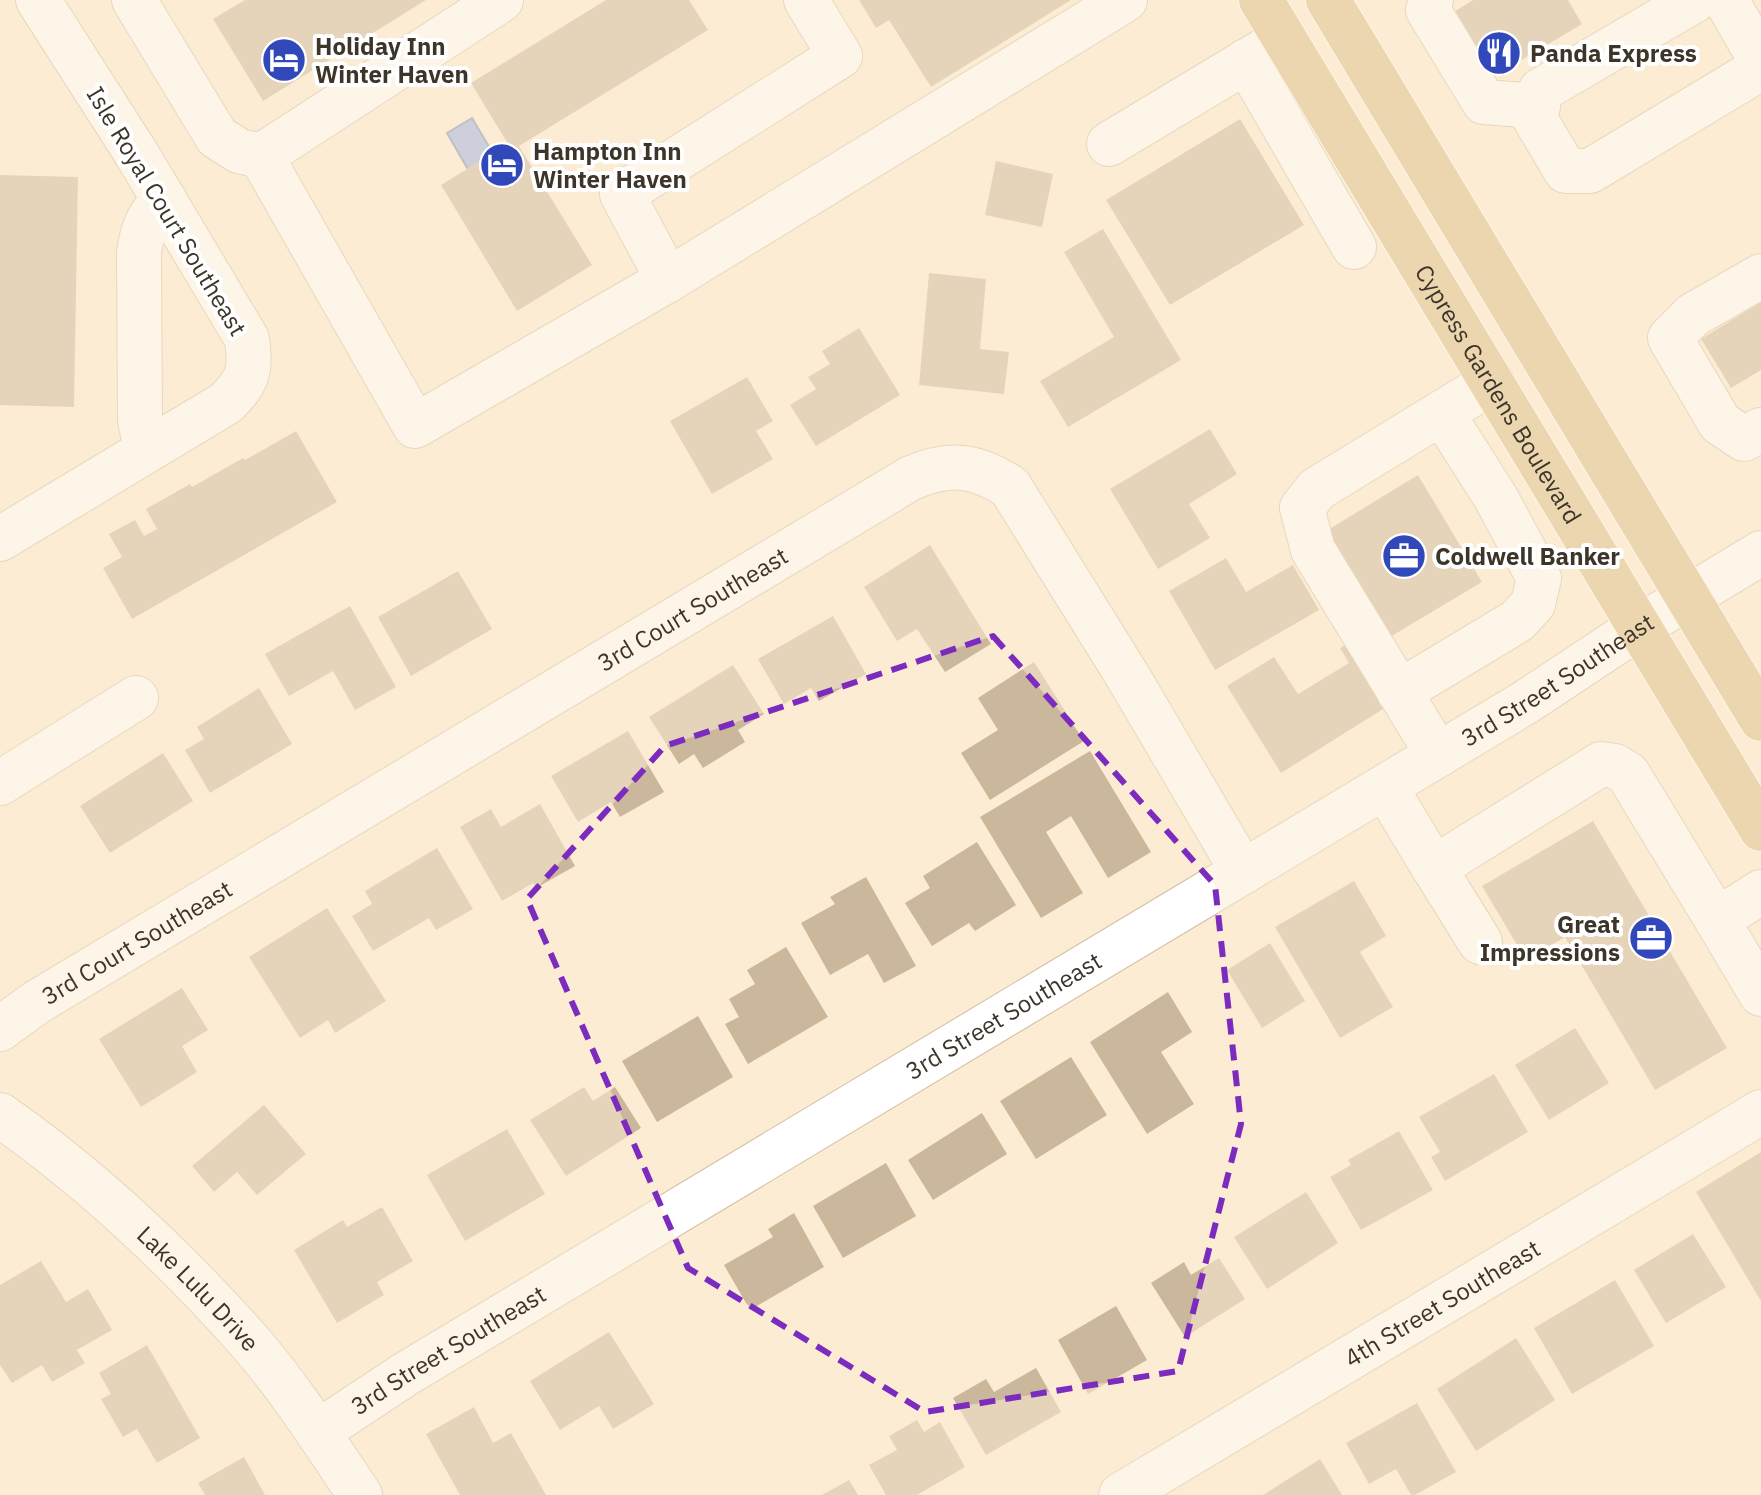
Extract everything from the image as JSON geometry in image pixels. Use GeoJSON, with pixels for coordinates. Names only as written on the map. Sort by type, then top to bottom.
{"type":"FeatureCollection","features":[{"type":"Feature","properties":{"kind":"main road","name":"Cypress Gardens Boulevard"},"geometry":{"type":"LineString","coordinates":[[1261,0],[1761,829]]}},
{"type":"Feature","properties":{"kind":"main road"},"geometry":{"type":"LineString","coordinates":[[1328,0],[1761,719]]}},
{"type":"Feature","properties":{"kind":"street","name":"Isle Royal Court Southeast"},"geometry":{"type":"LineString","coordinates":[[0,539],[226,403],[244,385],[251,365],[247,339],[164,199],[38,0]]}},
{"type":"Feature","properties":{"kind":"street"},"geometry":{"type":"LineString","coordinates":[[134,0],[217,137],[239,151],[261,156],[501,0]]}},
{"type":"Feature","properties":{"kind":"street"},"geometry":{"type":"LineString","coordinates":[[668,280],[622,194],[840,56],[806,0]]}},
{"type":"Feature","properties":{"kind":"street"},"geometry":{"type":"LineString","coordinates":[[261,156],[415,426],[668,280],[1125,0]]}},
{"type":"Feature","properties":{"kind":"street"},"geometry":{"type":"LineString","coordinates":[[1431,0],[1428,10],[1484,102],[1538,106]]}},
{"type":"Feature","properties":{"kind":"street"},"geometry":{"type":"LineString","coordinates":[[1695,0],[1541,90],[1535,119],[1566,171],[1590,171],[1761,68]]}},
{"type":"Feature","properties":{"kind":"street"},"geometry":{"type":"LineString","coordinates":[[1726,0],[1761,61]]}},
{"type":"Feature","properties":{"kind":"street"},"geometry":{"type":"LineString","coordinates":[[1109,144],[1284,38]]}},
{"type":"Feature","properties":{"kind":"street"},"geometry":{"type":"LineString","coordinates":[[1246,61],[1354,247]]}},
{"type":"Feature","properties":{"kind":"street"},"geometry":{"type":"LineString","coordinates":[[146,450],[140,420],[139,253],[142,230],[150,214],[164,199]]}},
{"type":"Feature","properties":{"kind":"street"},"geometry":{"type":"LineString","coordinates":[[1761,276],[1693,315],[1670,338],[1720,423],[1744,439],[1761,430]]}},
{"type":"Feature","properties":{"kind":"street"},"geometry":{"type":"LineString","coordinates":[[1438,755],[1313,550],[1302,508],[1317,489],[1492,382]]}},
{"type":"Feature","properties":{"kind":"street"},"geometry":{"type":"LineString","coordinates":[[1399,692],[1517,621],[1533,604],[1539,578],[1496,498],[1442,413]]}},
{"type":"Feature","properties":{"kind":"street","name":"3rd Court Southeast"},"geometry":{"type":"LineString","coordinates":[[0,1029],[37,1002],[911,478],[935,468],[955,467],[988,473],[1010,487],[1127,675],[1243,872]]}},
{"type":"Feature","properties":{"kind":"street","name":"3rd Street Southeast"},"geometry":{"type":"LineString","coordinates":[[318,1432],[404,1375],[1526,702],[1639,627],[1761,553]]}},
{"type":"Feature","properties":{"kind":"street"},"geometry":{"type":"LineString","coordinates":[[0,783],[136,698]]}},
{"type":"Feature","properties":{"kind":"street"},"geometry":{"type":"LineString","coordinates":[[1434,868],[1601,764],[1615,766],[1628,774],[1761,994]]}},
{"type":"Feature","properties":{"kind":"street"},"geometry":{"type":"LineString","coordinates":[[1385,787],[1480,942]]}},
{"type":"Feature","properties":{"kind":"street"},"geometry":{"type":"LineString","coordinates":[[1717,920],[1761,892]]}},
{"type":"Feature","properties":{"kind":"street","name":"4th Street Southeast"},"geometry":{"type":"LineString","coordinates":[[1121,1495],[1760,1114]]}},
{"type":"Feature","properties":{"kind":"street","name":"Lake Lulu Drive"},"geometry":{"type":"LineString","coordinates":[[0,1115],[48,1148],[182,1269],[251,1343],[318,1432],[360,1495]]}},
{"type":"Feature","properties":{"kind":"highlighted area"},"geometry":{"type":"Polygon","coordinates":[[[993,636],[1215,885],[1241,1124],[1178,1371],[925,1412],[688,1268],[527,899],[665,746],[993,636]]]}},
{"type":"Feature","properties":{"kind":"water"},"geometry":{"type":"Polygon","coordinates":[[[472,118],[494,155],[469,171],[447,133],[472,118]]]}},
{"type":"Feature","properties":{"kind":"building","name":"Holiday Inn Winter Haven"},"geometry":{"type":"Polygon","coordinates":[[[245,0],[426,0],[263,101],[213,19],[245,0]]]}},
{"type":"Feature","properties":{"kind":"building","name":"Hampton Inn Winter Haven"},"geometry":{"type":"Polygon","coordinates":[[[606,0],[689,0],[708,30],[519,146],[592,265],[517,311],[441,185],[508,144],[471,83],[606,0]]]}},
{"type":"Feature","properties":{"kind":"building"},"geometry":{"type":"Polygon","coordinates":[[[859,0],[1071,0],[931,87],[889,20],[876,28],[859,0]]]}},
{"type":"Feature","properties":{"kind":"building","name":"Panda Express"},"geometry":{"type":"Polygon","coordinates":[[[1473,0],[1568,0],[1582,24],[1483,83],[1444,18],[1473,0]]]}},
{"type":"Feature","properties":{"kind":"building"},"geometry":{"type":"Polygon","coordinates":[[[1240,119],[1304,225],[1170,305],[1106,200],[1240,119]]]}},
{"type":"Feature","properties":{"kind":"building"},"geometry":{"type":"Polygon","coordinates":[[[996,161],[1053,174],[1042,227],[985,215],[996,161]]]}},
{"type":"Feature","properties":{"kind":"building"},"geometry":{"type":"Polygon","coordinates":[[[0,175],[78,177],[74,407],[0,405],[0,175]]]}},
{"type":"Feature","properties":{"kind":"building"},"geometry":{"type":"Polygon","coordinates":[[[1103,229],[1181,360],[1068,427],[1040,381],[1114,337],[1064,252],[1103,229]]]}},
{"type":"Feature","properties":{"kind":"building"},"geometry":{"type":"Polygon","coordinates":[[[929,273],[986,279],[980,349],[1009,352],[1004,394],[919,385],[929,273]]]}},
{"type":"Feature","properties":{"kind":"building"},"geometry":{"type":"Polygon","coordinates":[[[1761,302],[1761,370],[1731,388],[1701,339],[1761,302]]]}},
{"type":"Feature","properties":{"kind":"building"},"geometry":{"type":"Polygon","coordinates":[[[859,328],[900,395],[816,446],[790,405],[816,389],[808,377],[830,364],[822,351],[859,328]]]}},
{"type":"Feature","properties":{"kind":"building"},"geometry":{"type":"Polygon","coordinates":[[[747,377],[773,421],[756,431],[773,459],[712,494],[670,421],[747,377]]]}},
{"type":"Feature","properties":{"kind":"building"},"geometry":{"type":"Polygon","coordinates":[[[1210,429],[1237,474],[1189,504],[1210,538],[1158,569],[1110,489],[1210,429]]]}},
{"type":"Feature","properties":{"kind":"building"},"geometry":{"type":"Polygon","coordinates":[[[296,431],[337,502],[132,619],[103,568],[122,557],[109,534],[135,520],[144,536],[157,529],[146,509],[296,431]]]}},
{"type":"Feature","properties":{"kind":"building","name":"Coldwell Banker"},"geometry":{"type":"Polygon","coordinates":[[[1418,475],[1482,582],[1390,637],[1326,531],[1418,475]]]}},
{"type":"Feature","properties":{"kind":"building"},"geometry":{"type":"Polygon","coordinates":[[[930,545],[991,644],[945,672],[917,629],[897,641],[864,587],[930,545]]]}},
{"type":"Feature","properties":{"kind":"building"},"geometry":{"type":"Polygon","coordinates":[[[1226,558],[1246,592],[1293,565],[1319,610],[1215,670],[1169,591],[1226,558]]]}},
{"type":"Feature","properties":{"kind":"building"},"geometry":{"type":"Polygon","coordinates":[[[458,571],[492,629],[411,676],[378,617],[458,571]]]}},
{"type":"Feature","properties":{"kind":"building"},"geometry":{"type":"Polygon","coordinates":[[[350,606],[396,687],[355,710],[333,671],[289,696],[265,654],[350,606]]]}},
{"type":"Feature","properties":{"kind":"building"},"geometry":{"type":"Polygon","coordinates":[[[833,616],[866,674],[819,701],[811,688],[784,704],[758,659],[833,616]]]}},
{"type":"Feature","properties":{"kind":"building"},"geometry":{"type":"Polygon","coordinates":[[[1352,641],[1391,704],[1281,773],[1227,686],[1274,657],[1298,694],[1349,663],[1340,648],[1352,641]]]}},
{"type":"Feature","properties":{"kind":"building"},"geometry":{"type":"Polygon","coordinates":[[[1034,662],[1084,741],[990,800],[961,753],[998,730],[978,698],[1034,662]]]}},
{"type":"Feature","properties":{"kind":"building"},"geometry":{"type":"Polygon","coordinates":[[[733,665],[764,714],[738,730],[745,742],[703,768],[694,754],[679,764],[649,717],[733,665]]]}},
{"type":"Feature","properties":{"kind":"building"},"geometry":{"type":"Polygon","coordinates":[[[259,688],[292,744],[210,793],[185,750],[204,739],[197,727],[259,688]]]}},
{"type":"Feature","properties":{"kind":"building"},"geometry":{"type":"Polygon","coordinates":[[[628,731],[664,792],[620,817],[611,802],[578,822],[551,776],[628,731]]]}},
{"type":"Feature","properties":{"kind":"building"},"geometry":{"type":"Polygon","coordinates":[[[1090,751],[1151,852],[1108,878],[1071,816],[1046,832],[1083,893],[1041,918],[980,817],[1090,751]]]}},
{"type":"Feature","properties":{"kind":"building"},"geometry":{"type":"Polygon","coordinates":[[[163,753],[193,801],[110,853],[80,806],[163,753]]]}},
{"type":"Feature","properties":{"kind":"building"},"geometry":{"type":"Polygon","coordinates":[[[540,804],[575,866],[536,888],[533,883],[502,901],[460,827],[491,809],[501,827],[540,804]]]}},
{"type":"Feature","properties":{"kind":"building"},"geometry":{"type":"Polygon","coordinates":[[[1593,821],[1727,1048],[1655,1090],[1565,937],[1526,960],[1482,886],[1593,821]]]}},
{"type":"Feature","properties":{"kind":"building"},"geometry":{"type":"Polygon","coordinates":[[[977,842],[1016,905],[975,931],[969,923],[932,946],[905,903],[930,888],[923,876],[977,842]]]}},
{"type":"Feature","properties":{"kind":"building"},"geometry":{"type":"Polygon","coordinates":[[[437,848],[473,909],[436,930],[429,918],[373,951],[352,916],[372,904],[365,891],[437,848]]]}},
{"type":"Feature","properties":{"kind":"building"},"geometry":{"type":"Polygon","coordinates":[[[866,877],[916,966],[884,983],[868,954],[830,975],[801,923],[835,904],[830,897],[866,877]]]}},
{"type":"Feature","properties":{"kind":"building"},"geometry":{"type":"Polygon","coordinates":[[[1354,881],[1386,936],[1360,952],[1393,1007],[1340,1038],[1275,927],[1354,881]]]}},
{"type":"Feature","properties":{"kind":"building"},"geometry":{"type":"Polygon","coordinates":[[[327,908],[386,1001],[335,1033],[328,1020],[300,1038],[249,957],[327,908]]]}},
{"type":"Feature","properties":{"kind":"building"},"geometry":{"type":"Polygon","coordinates":[[[1270,943],[1305,1001],[1262,1028],[1227,970],[1270,943]]]}},
{"type":"Feature","properties":{"kind":"building"},"geometry":{"type":"Polygon","coordinates":[[[786,947],[828,1017],[748,1064],[725,1024],[739,1017],[729,999],[755,984],[747,970],[786,947]]]}},
{"type":"Feature","properties":{"kind":"building"},"geometry":{"type":"Polygon","coordinates":[[[182,988],[208,1030],[182,1046],[197,1072],[141,1107],[99,1039],[182,988]]]}},
{"type":"Feature","properties":{"kind":"building"},"geometry":{"type":"Polygon","coordinates":[[[1168,992],[1192,1032],[1161,1052],[1194,1104],[1147,1134],[1090,1042],[1168,992]]]}},
{"type":"Feature","properties":{"kind":"building"},"geometry":{"type":"Polygon","coordinates":[[[698,1016],[733,1077],[657,1122],[622,1061],[698,1016]]]}},
{"type":"Feature","properties":{"kind":"building"},"geometry":{"type":"Polygon","coordinates":[[[1575,1028],[1609,1083],[1549,1120],[1515,1065],[1575,1028]]]}},
{"type":"Feature","properties":{"kind":"building"},"geometry":{"type":"Polygon","coordinates":[[[1071,1057],[1107,1115],[1036,1159],[1000,1101],[1071,1057]]]}},
{"type":"Feature","properties":{"kind":"building"},"geometry":{"type":"Polygon","coordinates":[[[1494,1074],[1528,1132],[1445,1181],[1431,1157],[1440,1152],[1419,1117],[1494,1074]]]}},
{"type":"Feature","properties":{"kind":"building"},"geometry":{"type":"Polygon","coordinates":[[[584,1087],[593,1101],[615,1087],[641,1128],[566,1176],[530,1120],[584,1087]]]}},
{"type":"Feature","properties":{"kind":"building"},"geometry":{"type":"Polygon","coordinates":[[[264,1105],[306,1154],[257,1195],[237,1172],[214,1192],[192,1166],[264,1105]]]}},
{"type":"Feature","properties":{"kind":"building"},"geometry":{"type":"Polygon","coordinates":[[[982,1113],[1007,1154],[933,1200],[908,1160],[982,1113]]]}},
{"type":"Feature","properties":{"kind":"building"},"geometry":{"type":"Polygon","coordinates":[[[507,1129],[545,1194],[465,1241],[427,1175],[507,1129]]]}},
{"type":"Feature","properties":{"kind":"building"},"geometry":{"type":"Polygon","coordinates":[[[1399,1131],[1433,1190],[1361,1230],[1330,1177],[1351,1165],[1348,1160],[1399,1131]]]}},
{"type":"Feature","properties":{"kind":"building"},"geometry":{"type":"Polygon","coordinates":[[[1761,1152],[1761,1301],[1696,1192],[1761,1152]]]}},
{"type":"Feature","properties":{"kind":"building"},"geometry":{"type":"Polygon","coordinates":[[[886,1163],[916,1216],[843,1258],[813,1206],[886,1163]]]}},
{"type":"Feature","properties":{"kind":"building"},"geometry":{"type":"Polygon","coordinates":[[[1306,1192],[1338,1243],[1267,1289],[1234,1237],[1306,1192]]]}},
{"type":"Feature","properties":{"kind":"building"},"geometry":{"type":"Polygon","coordinates":[[[382,1207],[413,1261],[377,1282],[384,1295],[337,1323],[294,1250],[343,1220],[347,1227],[382,1207]]]}},
{"type":"Feature","properties":{"kind":"building"},"geometry":{"type":"Polygon","coordinates":[[[794,1213],[824,1267],[750,1310],[724,1265],[773,1237],[768,1229],[794,1213]]]}},
{"type":"Feature","properties":{"kind":"building"},"geometry":{"type":"Polygon","coordinates":[[[1693,1234],[1726,1287],[1666,1323],[1634,1270],[1693,1234]]]}},
{"type":"Feature","properties":{"kind":"building"},"geometry":{"type":"Polygon","coordinates":[[[1219,1258],[1245,1299],[1185,1337],[1151,1283],[1184,1262],[1191,1275],[1219,1258]]]}},
{"type":"Feature","properties":{"kind":"building"},"geometry":{"type":"Polygon","coordinates":[[[41,1261],[66,1302],[88,1289],[112,1330],[77,1350],[85,1363],[52,1382],[42,1365],[12,1383],[0,1365],[0,1285],[41,1261]]]}},
{"type":"Feature","properties":{"kind":"building"},"geometry":{"type":"Polygon","coordinates":[[[1615,1280],[1654,1346],[1572,1394],[1534,1328],[1615,1280]]]}},
{"type":"Feature","properties":{"kind":"building"},"geometry":{"type":"Polygon","coordinates":[[[1116,1306],[1147,1360],[1088,1394],[1058,1340],[1116,1306]]]}},
{"type":"Feature","properties":{"kind":"building"},"geometry":{"type":"Polygon","coordinates":[[[609,1332],[654,1404],[613,1429],[599,1406],[560,1430],[530,1381],[609,1332]]]}},
{"type":"Feature","properties":{"kind":"building"},"geometry":{"type":"Polygon","coordinates":[[[1516,1338],[1555,1400],[1476,1451],[1437,1389],[1516,1338]]]}},
{"type":"Feature","properties":{"kind":"building"},"geometry":{"type":"Polygon","coordinates":[[[147,1345],[200,1438],[157,1463],[137,1429],[123,1437],[101,1399],[111,1394],[99,1373],[147,1345]]]}},
{"type":"Feature","properties":{"kind":"building"},"geometry":{"type":"Polygon","coordinates":[[[1036,1368],[1061,1412],[986,1455],[953,1398],[986,1379],[994,1392],[1036,1368]]]}},
{"type":"Feature","properties":{"kind":"building"},"geometry":{"type":"Polygon","coordinates":[[[1417,1403],[1456,1472],[1415,1495],[1411,1495],[1396,1469],[1369,1484],[1346,1443],[1417,1403]]]}},
{"type":"Feature","properties":{"kind":"building"},"geometry":{"type":"Polygon","coordinates":[[[474,1407],[493,1443],[511,1433],[546,1495],[460,1495],[426,1434],[474,1407]]]}},
{"type":"Feature","properties":{"kind":"building"},"geometry":{"type":"Polygon","coordinates":[[[917,1420],[924,1432],[940,1422],[965,1467],[917,1495],[886,1495],[869,1465],[897,1450],[889,1436],[917,1420]]]}},
{"type":"Feature","properties":{"kind":"building"},"geometry":{"type":"Polygon","coordinates":[[[244,1457],[265,1495],[205,1495],[198,1483],[244,1457]]]}},
{"type":"Feature","properties":{"kind":"building"},"geometry":{"type":"Polygon","coordinates":[[[1320,1459],[1342,1495],[1263,1495],[1320,1459]]]}},
{"type":"Feature","properties":{"kind":"building"},"geometry":{"type":"Polygon","coordinates":[[[849,1480],[858,1495],[822,1495],[849,1480]]]}},
{"type":"Feature","properties":{"kind":"place","name":"Panda Express"},"geometry":{"type":"Point","coordinates":[1499,53]}},
{"type":"Feature","properties":{"kind":"place","name":"Holiday Inn Winter Haven"},"geometry":{"type":"Point","coordinates":[284,60]}},
{"type":"Feature","properties":{"kind":"place","name":"Hampton Inn Winter Haven"},"geometry":{"type":"Point","coordinates":[502,165]}},
{"type":"Feature","properties":{"kind":"place","name":"Coldwell Banker"},"geometry":{"type":"Point","coordinates":[1404,556]}},
{"type":"Feature","properties":{"kind":"place","name":"Great Impressions"},"geometry":{"type":"Point","coordinates":[1651,938]}}]}
